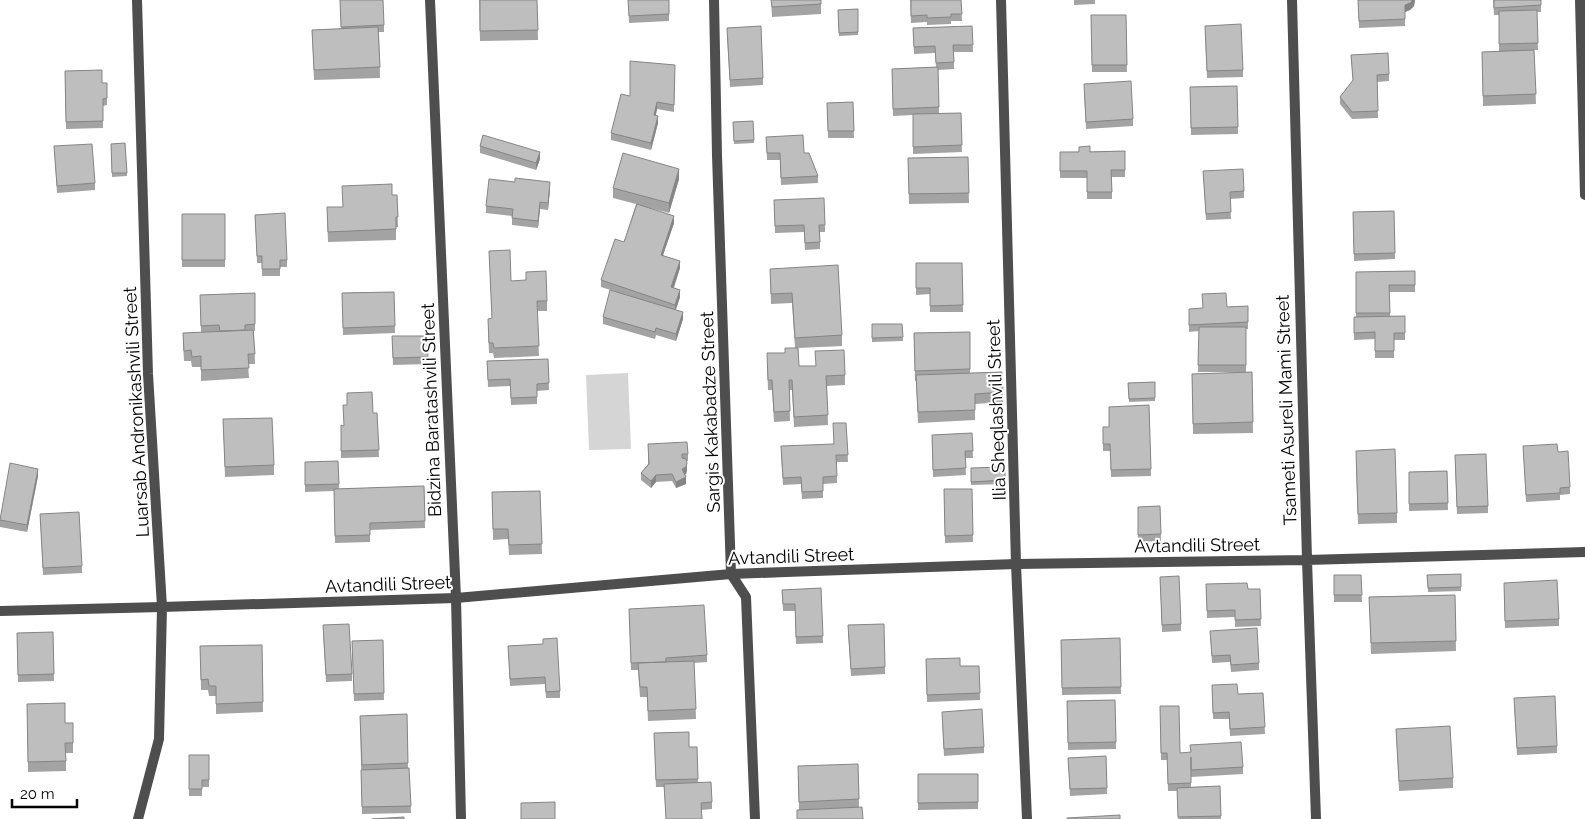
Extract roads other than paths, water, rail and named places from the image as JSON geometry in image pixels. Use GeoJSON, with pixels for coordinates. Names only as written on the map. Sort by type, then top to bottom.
{"type":"FeatureCollection","features":[{"type":"Feature","properties":{"kind":"street","name":"Luarsab Andronikashvili Street"},"geometry":{"type":"LineString","coordinates":[[137,0],[148,374],[162,607],[159,739],[138,819]]}},
{"type":"Feature","properties":{"kind":"street","name":"Bidzina Baratashvili Street"},"geometry":{"type":"LineString","coordinates":[[430,0],[456,598],[461,819]]}},
{"type":"Feature","properties":{"kind":"street","name":"Sargis Kakabadze Street"},"geometry":{"type":"LineString","coordinates":[[714,0],[717,155],[731,574]]}},
{"type":"Feature","properties":{"kind":"street","name":"Ilia Sheqlashvili Street"},"geometry":{"type":"LineString","coordinates":[[1001,0],[1016,564],[1027,819]]}},
{"type":"Feature","properties":{"kind":"street","name":"Tsameti Asureli Mami Street"},"geometry":{"type":"LineString","coordinates":[[1292,0],[1316,819]]}},
{"type":"Feature","properties":{"kind":"street"},"geometry":{"type":"LineString","coordinates":[[1580,0],[1585,194]]}},
{"type":"Feature","properties":{"kind":"street","name":"Avtandili Street"},"geometry":{"type":"LineString","coordinates":[[0,611],[456,598],[731,574],[1016,564],[1307,560],[1585,552]]}},
{"type":"Feature","properties":{"kind":"street"},"geometry":{"type":"LineString","coordinates":[[731,574],[746,597],[755,819]]}}]}
